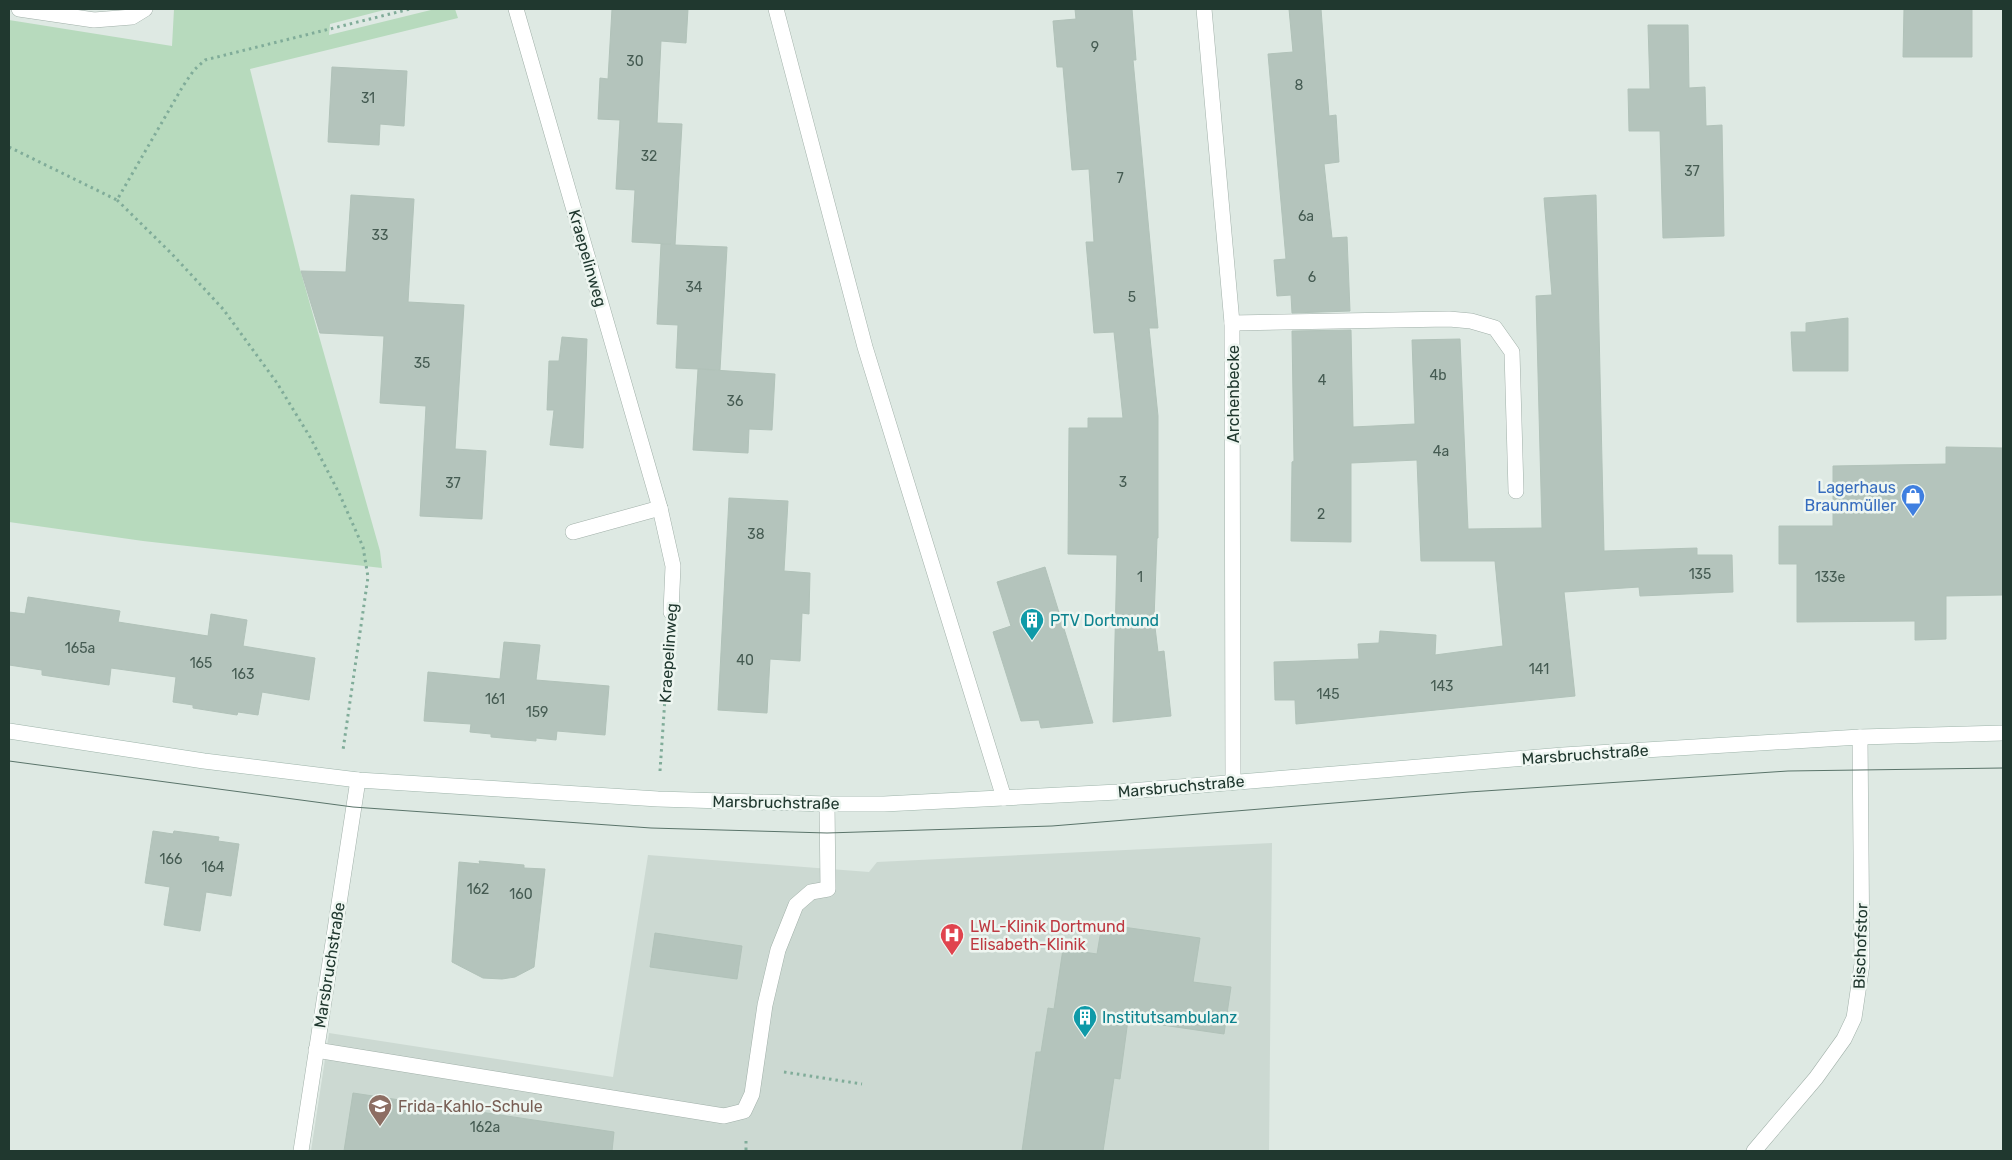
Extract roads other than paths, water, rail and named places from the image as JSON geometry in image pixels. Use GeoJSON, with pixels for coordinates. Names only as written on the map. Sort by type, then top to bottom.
{"type":"FeatureCollection","features":[{"type":"Feature","properties":{"kind":"street"},"geometry":{"type":"LineString","coordinates":[[19,9],[94,20],[132,17],[145,9]]}},
{"type":"Feature","properties":{"kind":"street","name":"Kraepelinweg"},"geometry":{"type":"LineString","coordinates":[[516,9],[660,508],[673,566],[671,612]]}},
{"type":"Feature","properties":{"kind":"street"},"geometry":{"type":"LineString","coordinates":[[776,9],[865,347],[1004,798]]}},
{"type":"Feature","properties":{"kind":"street","name":"Archenbecke"},"geometry":{"type":"LineString","coordinates":[[1204,9],[1232,323],[1233,782]]}},
{"type":"Feature","properties":{"kind":"street"},"geometry":{"type":"LineString","coordinates":[[1232,323],[1449,319],[1471,321],[1495,328],[1512,352],[1516,491]]}},
{"type":"Feature","properties":{"kind":"street"},"geometry":{"type":"LineString","coordinates":[[573,532],[660,508]]}},
{"type":"Feature","properties":{"kind":"street","name":"Marsbruchstraße"},"geometry":{"type":"LineString","coordinates":[[9,731],[204,760],[358,780],[658,799],[827,804],[1118,792],[1563,755],[1860,737],[2003,733]]}},
{"type":"Feature","properties":{"kind":"street","name":"Bischofstor"},"geometry":{"type":"LineString","coordinates":[[1754,1151],[1816,1078],[1844,1039],[1854,1018],[1862,964],[1860,737]]}},
{"type":"Feature","properties":{"kind":"street","name":"Marsbruchstraße"},"geometry":{"type":"LineString","coordinates":[[301,1151],[358,780]]}},
{"type":"Feature","properties":{"kind":"street"},"geometry":{"type":"LineString","coordinates":[[316,1050],[724,1116],[744,1111],[752,1094],[765,1005],[778,950],[796,905],[811,892],[828,889],[827,804]]}},
{"type":"Feature","properties":{"kind":"tram line"},"geometry":{"type":"LineString","coordinates":[[9,761],[353,807],[651,828],[827,833],[1052,826],[1469,792],[1788,771],[2003,768]]}},
{"type":"Feature","properties":{"kind":"place","name":"Lagerhaus Braunmüller"},"geometry":{"type":"Point","coordinates":[1913,517]}},
{"type":"Feature","properties":{"kind":"place","name":"PTV Dortmund"},"geometry":{"type":"Point","coordinates":[1032,641]}},
{"type":"Feature","properties":{"kind":"place","name":"LWL-Klinik Dortmund Elisabeth-Klinik"},"geometry":{"type":"Point","coordinates":[952,956]}},
{"type":"Feature","properties":{"kind":"place","name":"Institutsambulanz"},"geometry":{"type":"Point","coordinates":[1085,1038]}},
{"type":"Feature","properties":{"kind":"place","name":"Frida-Kahlo-Schule"},"geometry":{"type":"Point","coordinates":[380,1127]}}]}
